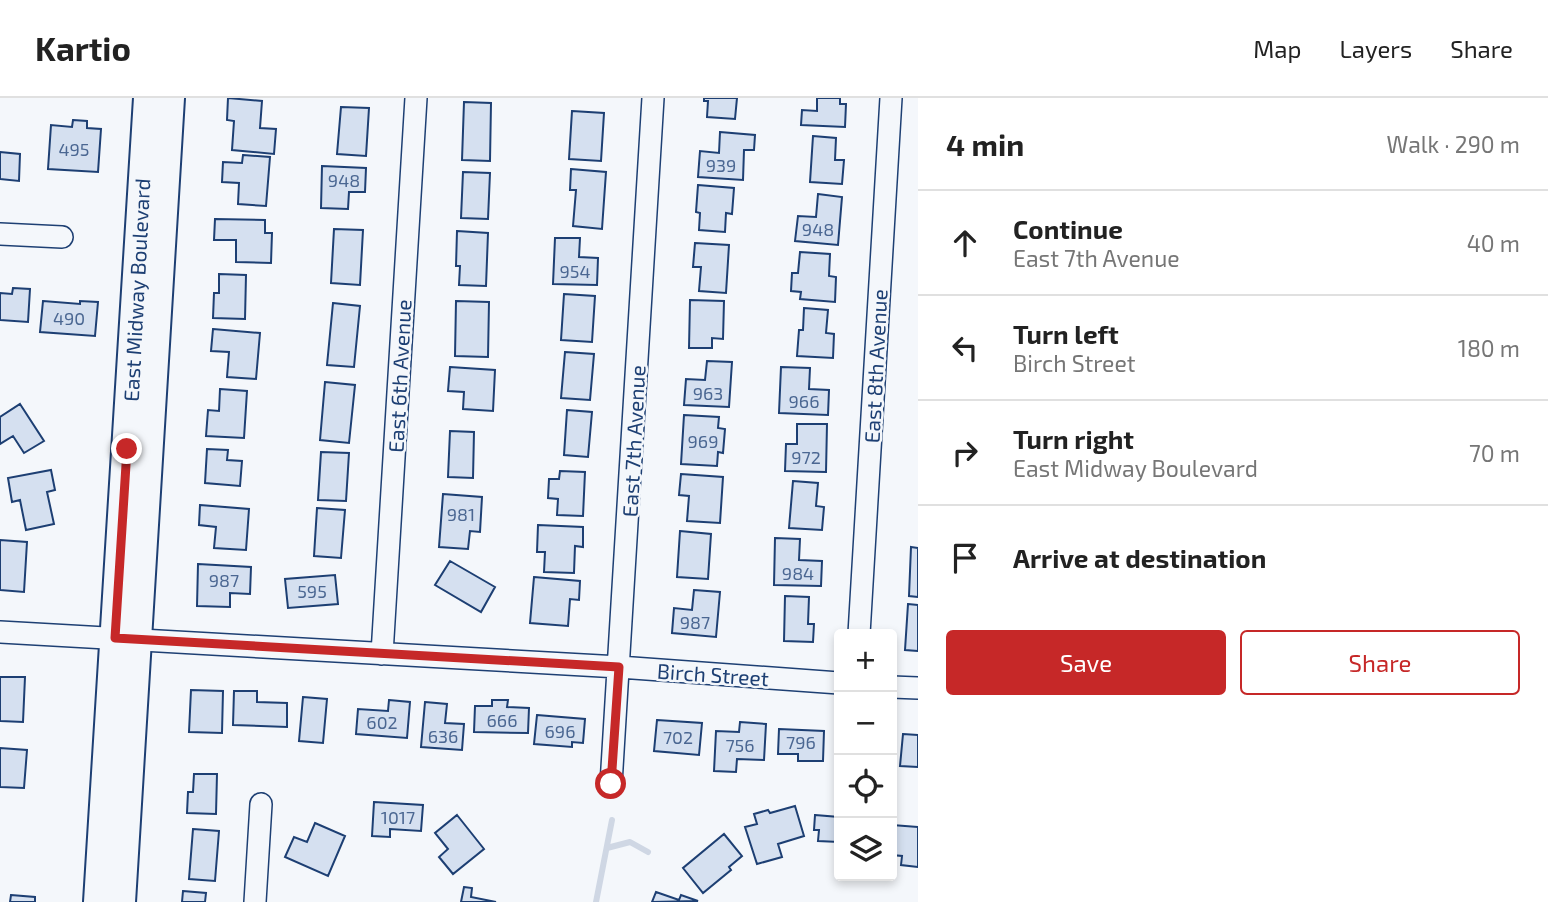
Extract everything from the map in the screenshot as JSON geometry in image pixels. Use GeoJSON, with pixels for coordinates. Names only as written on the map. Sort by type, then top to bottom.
{"type":"FeatureCollection","features":[{"type":"Feature","properties":{"kind":"main road","name":"East Midway Boulevard"},"geometry":{"type":"LineString","coordinates":[[121,902],[126,639],[148,98]]}},
{"type":"Feature","properties":{"kind":"main road","name":"East Midway Boulevard"},"geometry":{"type":"LineString","coordinates":[[98,902],[126,639],[170,98]]}},
{"type":"Feature","properties":{"kind":"street","name":"East 6th Avenue"},"geometry":{"type":"LineString","coordinates":[[382,654],[416,98]]}},
{"type":"Feature","properties":{"kind":"street","name":"East 7th Avenue"},"geometry":{"type":"LineString","coordinates":[[611,784],[653,98]]}},
{"type":"Feature","properties":{"kind":"street","name":"East 8th Avenue"},"geometry":{"type":"LineString","coordinates":[[859,629],[891,98]]}},
{"type":"Feature","properties":{"kind":"street"},"geometry":{"type":"LineString","coordinates":[[0,234],[62,237]]}},
{"type":"Feature","properties":{"kind":"street","name":"Birch Street"},"geometry":{"type":"LineString","coordinates":[[0,632],[619,667],[834,683]]}},
{"type":"Feature","properties":{"kind":"street"},"geometry":{"type":"LineString","coordinates":[[897,687],[918,688]]}},
{"type":"Feature","properties":{"kind":"street"},"geometry":{"type":"LineString","coordinates":[[255,902],[261,804]]}},
{"type":"Feature","properties":{"kind":"building"},"geometry":{"type":"Polygon","coordinates":[[[228,98],[262,101],[260,128],[276,129],[274,154],[232,150],[234,121],[227,120],[228,98]]]}},
{"type":"Feature","properties":{"kind":"building"},"geometry":{"type":"Polygon","coordinates":[[[704,98],[737,98],[735,119],[707,117],[708,101],[704,101],[704,98]]]}},
{"type":"Feature","properties":{"kind":"building"},"geometry":{"type":"Polygon","coordinates":[[[817,98],[840,98],[840,104],[846,104],[845,127],[801,125],[802,110],[817,111],[817,98]]]}},
{"type":"Feature","properties":{"kind":"building"},"geometry":{"type":"Polygon","coordinates":[[[464,102],[491,103],[490,161],[462,160],[464,102]]]}},
{"type":"Feature","properties":{"kind":"building"},"geometry":{"type":"Polygon","coordinates":[[[341,107],[369,108],[366,156],[337,154],[341,107]]]}},
{"type":"Feature","properties":{"kind":"building"},"geometry":{"type":"Polygon","coordinates":[[[572,111],[604,113],[601,161],[569,159],[572,111]]]}},
{"type":"Feature","properties":{"kind":"building"},"geometry":{"type":"Polygon","coordinates":[[[73,120],[87,121],[87,128],[101,129],[98,172],[48,169],[51,125],[72,127],[73,120]]]}},
{"type":"Feature","properties":{"kind":"building"},"geometry":{"type":"Polygon","coordinates":[[[720,132],[755,135],[754,150],[744,150],[743,180],[698,177],[700,151],[719,153],[720,132]]]}},
{"type":"Feature","properties":{"kind":"building"},"geometry":{"type":"Polygon","coordinates":[[[813,136],[836,138],[835,160],[844,160],[842,184],[810,182],[813,136]]]}},
{"type":"Feature","properties":{"kind":"building"},"geometry":{"type":"Polygon","coordinates":[[[0,152],[20,154],[19,181],[0,179],[0,152]]]}},
{"type":"Feature","properties":{"kind":"building"},"geometry":{"type":"Polygon","coordinates":[[[243,155],[270,157],[266,206],[238,204],[239,183],[222,182],[223,162],[242,163],[243,155]]]}},
{"type":"Feature","properties":{"kind":"building"},"geometry":{"type":"Polygon","coordinates":[[[322,166],[366,168],[365,192],[349,192],[348,209],[321,208],[322,166]]]}},
{"type":"Feature","properties":{"kind":"building"},"geometry":{"type":"Polygon","coordinates":[[[571,169],[606,172],[602,229],[573,226],[576,190],[570,190],[571,169]]]}},
{"type":"Feature","properties":{"kind":"building"},"geometry":{"type":"Polygon","coordinates":[[[463,172],[490,173],[488,219],[461,218],[463,172]]]}},
{"type":"Feature","properties":{"kind":"building"},"geometry":{"type":"Polygon","coordinates":[[[698,185],[734,188],[732,214],[726,213],[725,232],[699,230],[700,213],[696,212],[698,185]]]}},
{"type":"Feature","properties":{"kind":"building"},"geometry":{"type":"Polygon","coordinates":[[[818,194],[842,197],[838,245],[795,241],[798,216],[816,217],[818,194]]]}},
{"type":"Feature","properties":{"kind":"building"},"geometry":{"type":"Polygon","coordinates":[[[215,219],[265,220],[265,233],[272,233],[271,263],[236,262],[236,240],[214,240],[215,219]]]}},
{"type":"Feature","properties":{"kind":"building"},"geometry":{"type":"Polygon","coordinates":[[[334,229],[363,230],[360,285],[331,283],[334,229]]]}},
{"type":"Feature","properties":{"kind":"building"},"geometry":{"type":"Polygon","coordinates":[[[457,231],[488,233],[486,286],[459,285],[460,266],[456,266],[457,231]]]}},
{"type":"Feature","properties":{"kind":"building"},"geometry":{"type":"Polygon","coordinates":[[[555,238],[580,238],[579,257],[598,258],[597,285],[553,284],[555,238]]]}},
{"type":"Feature","properties":{"kind":"building"},"geometry":{"type":"Polygon","coordinates":[[[695,243],[729,245],[726,293],[699,291],[701,267],[693,267],[695,243]]]}},
{"type":"Feature","properties":{"kind":"building"},"geometry":{"type":"Polygon","coordinates":[[[800,252],[830,254],[829,276],[836,277],[835,302],[800,299],[801,292],[791,291],[792,273],[798,273],[800,252]]]}},
{"type":"Feature","properties":{"kind":"building"},"geometry":{"type":"Polygon","coordinates":[[[219,274],[246,275],[245,319],[213,318],[214,293],[219,293],[219,274]]]}},
{"type":"Feature","properties":{"kind":"building"},"geometry":{"type":"Polygon","coordinates":[[[13,288],[30,289],[28,322],[0,320],[0,293],[12,294],[13,288]]]}},
{"type":"Feature","properties":{"kind":"building"},"geometry":{"type":"Polygon","coordinates":[[[564,294],[595,296],[592,342],[561,340],[564,294]]]}},
{"type":"Feature","properties":{"kind":"building"},"geometry":{"type":"Polygon","coordinates":[[[690,300],[724,301],[723,339],[712,338],[712,348],[689,348],[690,300]]]}},
{"type":"Feature","properties":{"kind":"building"},"geometry":{"type":"Polygon","coordinates":[[[43,301],[80,304],[80,301],[98,302],[95,336],[40,332],[43,301]]]}},
{"type":"Feature","properties":{"kind":"building"},"geometry":{"type":"Polygon","coordinates":[[[456,301],[489,302],[488,357],[455,356],[456,301]]]}},
{"type":"Feature","properties":{"kind":"building"},"geometry":{"type":"Polygon","coordinates":[[[333,303],[360,306],[354,367],[327,365],[333,303]]]}},
{"type":"Feature","properties":{"kind":"building"},"geometry":{"type":"Polygon","coordinates":[[[804,308],[828,310],[826,333],[834,334],[833,358],[797,356],[799,330],[803,330],[804,308]]]}},
{"type":"Feature","properties":{"kind":"building"},"geometry":{"type":"Polygon","coordinates":[[[213,329],[260,333],[256,379],[227,377],[229,352],[211,351],[213,329]]]}},
{"type":"Feature","properties":{"kind":"building"},"geometry":{"type":"Polygon","coordinates":[[[565,352],[594,354],[590,400],[561,398],[565,352]]]}},
{"type":"Feature","properties":{"kind":"building"},"geometry":{"type":"Polygon","coordinates":[[[707,361],[732,362],[729,407],[684,405],[686,379],[705,380],[707,361]]]}},
{"type":"Feature","properties":{"kind":"building"},"geometry":{"type":"Polygon","coordinates":[[[450,367],[495,370],[493,411],[463,409],[464,392],[448,391],[450,367]]]}},
{"type":"Feature","properties":{"kind":"building"},"geometry":{"type":"Polygon","coordinates":[[[781,367],[810,368],[809,389],[829,390],[828,415],[779,413],[781,367]]]}},
{"type":"Feature","properties":{"kind":"building"},"geometry":{"type":"Polygon","coordinates":[[[325,382],[355,385],[349,443],[320,440],[325,382]]]}},
{"type":"Feature","properties":{"kind":"building"},"geometry":{"type":"Polygon","coordinates":[[[220,389],[247,391],[244,438],[206,436],[208,410],[219,411],[220,389]]]}},
{"type":"Feature","properties":{"kind":"building"},"geometry":{"type":"Polygon","coordinates":[[[20,404],[44,441],[24,453],[13,436],[0,444],[0,417],[20,404]]]}},
{"type":"Feature","properties":{"kind":"building"},"geometry":{"type":"Polygon","coordinates":[[[567,410],[592,412],[588,457],[564,455],[567,410]]]}},
{"type":"Feature","properties":{"kind":"building"},"geometry":{"type":"Polygon","coordinates":[[[684,415],[719,417],[718,428],[725,429],[723,453],[718,452],[717,466],[681,464],[684,415]]]}},
{"type":"Feature","properties":{"kind":"building"},"geometry":{"type":"Polygon","coordinates":[[[797,424],[827,424],[826,472],[785,471],[786,444],[797,444],[797,424]]]}},
{"type":"Feature","properties":{"kind":"building"},"geometry":{"type":"Polygon","coordinates":[[[450,431],[474,432],[473,478],[448,477],[450,431]]]}},
{"type":"Feature","properties":{"kind":"building"},"geometry":{"type":"Polygon","coordinates":[[[207,449],[228,450],[227,460],[242,461],[240,486],[205,483],[207,449]]]}},
{"type":"Feature","properties":{"kind":"building"},"geometry":{"type":"Polygon","coordinates":[[[321,452],[349,453],[346,501],[318,500],[321,452]]]}},
{"type":"Feature","properties":{"kind":"building"},"geometry":{"type":"Polygon","coordinates":[[[51,470],[55,490],[47,492],[54,524],[26,530],[20,500],[12,502],[8,478],[51,470]]]}},
{"type":"Feature","properties":{"kind":"building"},"geometry":{"type":"Polygon","coordinates":[[[560,471],[585,472],[583,516],[557,515],[558,499],[548,498],[549,479],[559,479],[560,471]]]}},
{"type":"Feature","properties":{"kind":"building"},"geometry":{"type":"Polygon","coordinates":[[[681,474],[723,477],[720,523],[687,521],[689,496],[679,495],[681,474]]]}},
{"type":"Feature","properties":{"kind":"building"},"geometry":{"type":"Polygon","coordinates":[[[793,481],[818,483],[816,506],[824,507],[822,530],[789,528],[793,481]]]}},
{"type":"Feature","properties":{"kind":"building"},"geometry":{"type":"Polygon","coordinates":[[[443,494],[482,497],[480,532],[470,531],[468,549],[439,547],[443,494]]]}},
{"type":"Feature","properties":{"kind":"building"},"geometry":{"type":"Polygon","coordinates":[[[200,505],[249,509],[246,550],[214,548],[216,527],[199,525],[200,505]]]}},
{"type":"Feature","properties":{"kind":"building"},"geometry":{"type":"Polygon","coordinates":[[[317,508],[345,510],[341,558],[314,556],[317,508]]]}},
{"type":"Feature","properties":{"kind":"building"},"geometry":{"type":"Polygon","coordinates":[[[538,525],[583,527],[583,547],[575,546],[574,573],[544,572],[545,552],[537,552],[538,525]]]}},
{"type":"Feature","properties":{"kind":"building"},"geometry":{"type":"Polygon","coordinates":[[[680,531],[711,534],[708,579],[677,577],[680,531]]]}},
{"type":"Feature","properties":{"kind":"building"},"geometry":{"type":"Polygon","coordinates":[[[775,538],[800,539],[799,560],[822,561],[821,586],[774,585],[775,538]]]}},
{"type":"Feature","properties":{"kind":"building"},"geometry":{"type":"Polygon","coordinates":[[[0,540],[27,542],[24,592],[0,590],[0,540]]]}},
{"type":"Feature","properties":{"kind":"building"},"geometry":{"type":"Polygon","coordinates":[[[911,547],[918,548],[918,597],[909,596],[911,547]]]}},
{"type":"Feature","properties":{"kind":"building"},"geometry":{"type":"Polygon","coordinates":[[[450,561],[495,587],[481,612],[435,585],[450,561]]]}},
{"type":"Feature","properties":{"kind":"building"},"geometry":{"type":"Polygon","coordinates":[[[198,564],[251,567],[250,594],[230,593],[230,607],[197,606],[198,564]]]}},
{"type":"Feature","properties":{"kind":"building"},"geometry":{"type":"Polygon","coordinates":[[[335,575],[338,604],[288,608],[285,579],[335,575]]]}},
{"type":"Feature","properties":{"kind":"building"},"geometry":{"type":"Polygon","coordinates":[[[534,577],[580,581],[579,600],[570,599],[568,626],[530,623],[534,577]]]}},
{"type":"Feature","properties":{"kind":"building"},"geometry":{"type":"Polygon","coordinates":[[[694,590],[720,592],[716,637],[672,633],[674,608],[692,610],[694,590]]]}},
{"type":"Feature","properties":{"kind":"building"},"geometry":{"type":"Polygon","coordinates":[[[785,596],[809,597],[808,624],[814,624],[813,642],[784,641],[785,596]]]}},
{"type":"Feature","properties":{"kind":"building"},"geometry":{"type":"Polygon","coordinates":[[[908,604],[918,605],[918,651],[905,650],[908,604]]]}},
{"type":"Feature","properties":{"kind":"building"},"geometry":{"type":"Polygon","coordinates":[[[0,677],[25,677],[23,722],[0,721],[0,677]]]}},
{"type":"Feature","properties":{"kind":"building"},"geometry":{"type":"Polygon","coordinates":[[[191,690],[223,691],[222,733],[189,732],[191,690]]]}},
{"type":"Feature","properties":{"kind":"building"},"geometry":{"type":"Polygon","coordinates":[[[234,691],[257,691],[257,702],[287,703],[287,727],[233,725],[234,691]]]}},
{"type":"Feature","properties":{"kind":"building"},"geometry":{"type":"Polygon","coordinates":[[[303,697],[327,699],[323,743],[299,741],[303,697]]]}},
{"type":"Feature","properties":{"kind":"building"},"geometry":{"type":"Polygon","coordinates":[[[389,700],[410,702],[407,738],[356,734],[358,709],[388,711],[389,700]]]}},
{"type":"Feature","properties":{"kind":"building"},"geometry":{"type":"Polygon","coordinates":[[[492,700],[508,700],[507,707],[529,708],[528,733],[474,732],[475,706],[492,706],[492,700]]]}},
{"type":"Feature","properties":{"kind":"building"},"geometry":{"type":"Polygon","coordinates":[[[425,702],[447,704],[445,723],[464,724],[462,750],[421,747],[425,702]]]}},
{"type":"Feature","properties":{"kind":"building"},"geometry":{"type":"Polygon","coordinates":[[[537,715],[585,719],[583,743],[572,742],[572,747],[534,744],[537,715]]]}},
{"type":"Feature","properties":{"kind":"building"},"geometry":{"type":"Polygon","coordinates":[[[657,720],[702,723],[699,755],[654,751],[657,720]]]}},
{"type":"Feature","properties":{"kind":"building"},"geometry":{"type":"Polygon","coordinates":[[[740,722],[766,724],[764,760],[737,759],[736,772],[714,771],[716,731],[739,732],[740,722]]]}},
{"type":"Feature","properties":{"kind":"building"},"geometry":{"type":"Polygon","coordinates":[[[779,729],[824,731],[823,761],[798,761],[798,754],[778,754],[779,729]]]}},
{"type":"Feature","properties":{"kind":"building"},"geometry":{"type":"Polygon","coordinates":[[[903,734],[918,735],[918,767],[900,766],[903,734]]]}},
{"type":"Feature","properties":{"kind":"building"},"geometry":{"type":"Polygon","coordinates":[[[0,748],[27,750],[24,788],[0,787],[0,748]]]}},
{"type":"Feature","properties":{"kind":"building"},"geometry":{"type":"Polygon","coordinates":[[[194,774],[217,774],[216,814],[187,813],[188,792],[193,792],[194,774]]]}},
{"type":"Feature","properties":{"kind":"building"},"geometry":{"type":"Polygon","coordinates":[[[374,802],[423,805],[421,831],[390,829],[390,837],[372,836],[374,802]]]}},
{"type":"Feature","properties":{"kind":"building"},"geometry":{"type":"Polygon","coordinates":[[[795,806],[804,836],[778,844],[782,857],[757,864],[745,827],[757,824],[754,814],[795,806]]]}},
{"type":"Feature","properties":{"kind":"building"},"geometry":{"type":"Polygon","coordinates":[[[457,815],[484,849],[453,874],[439,857],[448,849],[435,833],[457,815]]]}},
{"type":"Feature","properties":{"kind":"building"},"geometry":{"type":"Polygon","coordinates":[[[815,815],[834,817],[834,842],[818,841],[819,830],[814,830],[815,815]]]}},
{"type":"Feature","properties":{"kind":"building"},"geometry":{"type":"Polygon","coordinates":[[[315,823],[345,836],[328,876],[285,857],[294,837],[307,842],[315,823]]]}},
{"type":"Feature","properties":{"kind":"building"},"geometry":{"type":"Polygon","coordinates":[[[897,825],[918,827],[918,867],[901,865],[902,856],[897,856],[897,825]]]}},
{"type":"Feature","properties":{"kind":"building"},"geometry":{"type":"Polygon","coordinates":[[[193,829],[219,831],[215,881],[189,879],[193,829]]]}},
{"type":"Feature","properties":{"kind":"building"},"geometry":{"type":"Polygon","coordinates":[[[724,834],[742,856],[729,867],[731,870],[703,893],[683,868],[724,834]]]}},
{"type":"Feature","properties":{"kind":"building"},"geometry":{"type":"Polygon","coordinates":[[[464,887],[472,888],[471,897],[496,902],[461,902],[464,887]]]}},
{"type":"Feature","properties":{"kind":"building"},"geometry":{"type":"Polygon","coordinates":[[[183,891],[206,893],[205,902],[182,902],[183,891]]]}},
{"type":"Feature","properties":{"kind":"building"},"geometry":{"type":"Polygon","coordinates":[[[656,892],[679,900],[681,895],[698,901],[652,902],[656,892]]]}},
{"type":"Feature","properties":{"kind":"building"},"geometry":{"type":"Polygon","coordinates":[[[11,895],[35,897],[35,902],[10,902],[11,895]]]}},
{"type":"Feature","properties":{"kind":"waterway"},"geometry":{"type":"LineString","coordinates":[[596,902],[612,820]]}},
{"type":"Feature","properties":{"kind":"waterway"},"geometry":{"type":"LineString","coordinates":[[607,848],[630,842],[648,852]]}},
{"type":"Feature","properties":{"kind":"route"},"geometry":{"type":"LineString","coordinates":[[127,449],[115,638],[619,667],[611,784]]}}]}
